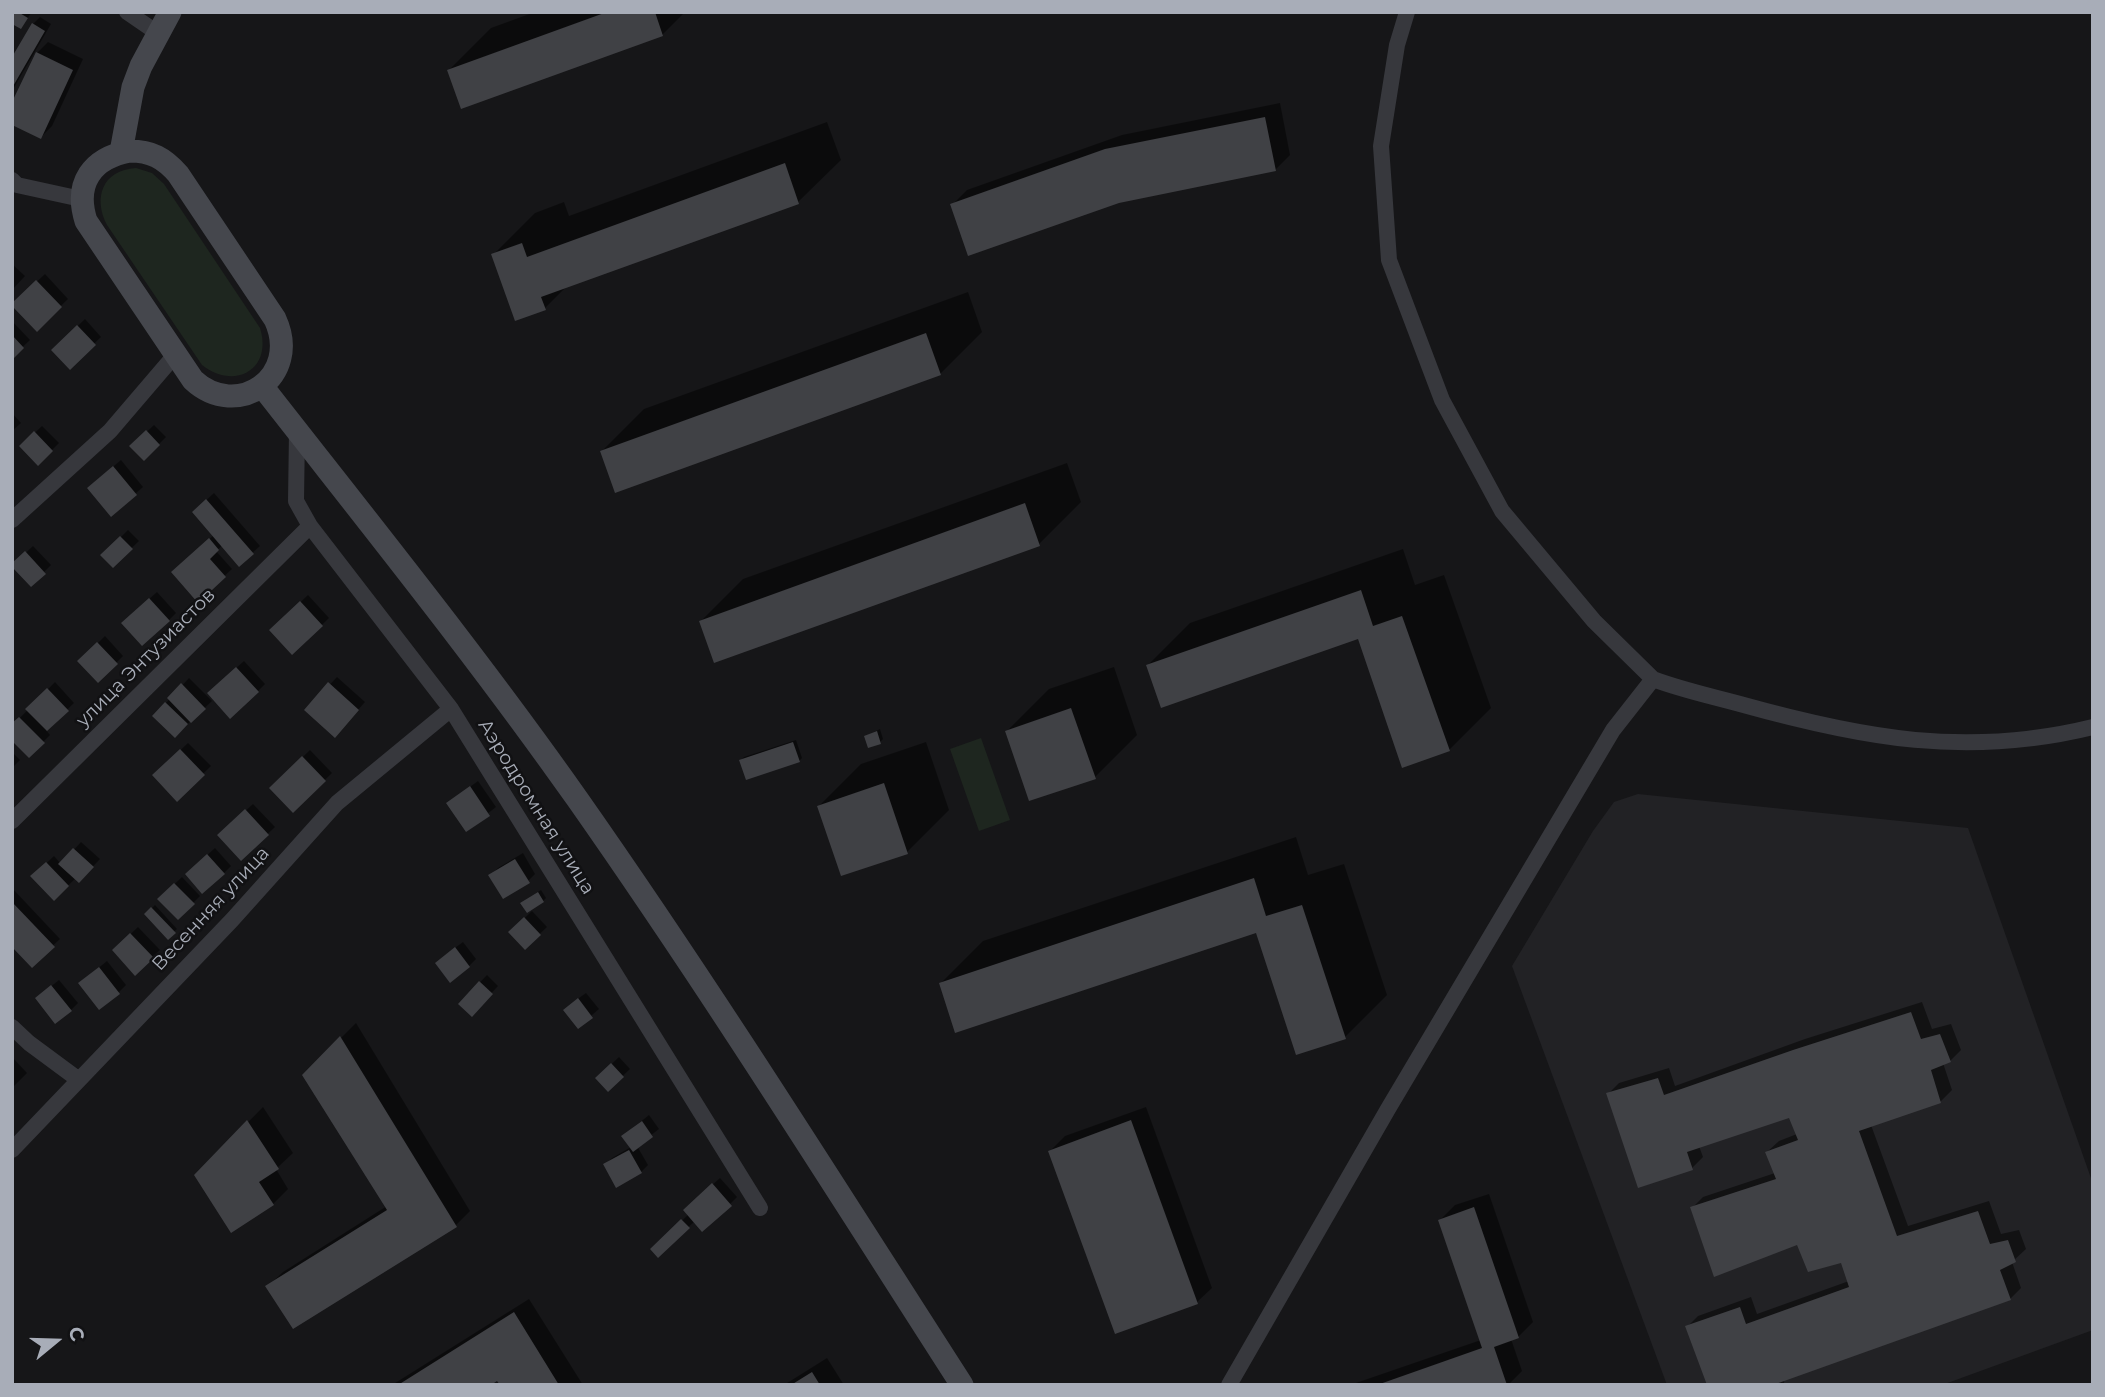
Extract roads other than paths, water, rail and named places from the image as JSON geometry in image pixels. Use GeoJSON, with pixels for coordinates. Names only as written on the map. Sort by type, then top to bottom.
{"type":"FeatureCollection","features":[{"type":"Feature","properties":{"kind":"street"},"geometry":{"type":"LineString","coordinates":[[127,12],[159,34]]}},
{"type":"Feature","properties":{"kind":"street"},"geometry":{"type":"LineString","coordinates":[[121,152],[132,87],[170,12]]}},
{"type":"Feature","properties":{"kind":"street"},"geometry":{"type":"LineString","coordinates":[[1407,12],[1397,44],[1381,146],[1389,261],[1442,400],[1502,511],[1594,621],[1653,679],[1682,690],[1795,720],[1867,735],[1986,744],[2059,736],[2093,727]]}},
{"type":"Feature","properties":{"kind":"street"},"geometry":{"type":"LineString","coordinates":[[121,152],[147,152],[170,165],[275,319],[282,340],[282,357],[274,373],[262,386],[235,395],[207,390],[193,380],[92,232],[82,209],[85,182],[95,166],[121,152]]}},
{"type":"Feature","properties":{"kind":"street"},"geometry":{"type":"LineString","coordinates":[[12,180],[17,185],[81,199]]}},
{"type":"Feature","properties":{"kind":"street"},"geometry":{"type":"LineString","coordinates":[[12,520],[110,431],[175,355]]}},
{"type":"Feature","properties":{"kind":"street"},"geometry":{"type":"LineString","coordinates":[[262,386],[487,674],[584,809],[760,1070],[962,1385]]}},
{"type":"Feature","properties":{"kind":"street","name":"Аэродромная улица"},"geometry":{"type":"LineString","coordinates":[[297,431],[296,501],[310,526],[451,709],[760,1208]]}},
{"type":"Feature","properties":{"kind":"street","name":"улица Энтузиастов"},"geometry":{"type":"LineString","coordinates":[[12,821],[310,526]]}},
{"type":"Feature","properties":{"kind":"street"},"geometry":{"type":"LineString","coordinates":[[1228,1385],[1613,730],[1653,679]]}},
{"type":"Feature","properties":{"kind":"street","name":"Весенняя улица"},"geometry":{"type":"LineString","coordinates":[[12,1150],[232,920],[337,803],[451,709]]}},
{"type":"Feature","properties":{"kind":"street"},"geometry":{"type":"LineString","coordinates":[[12,1027],[79,1080]]}}]}
